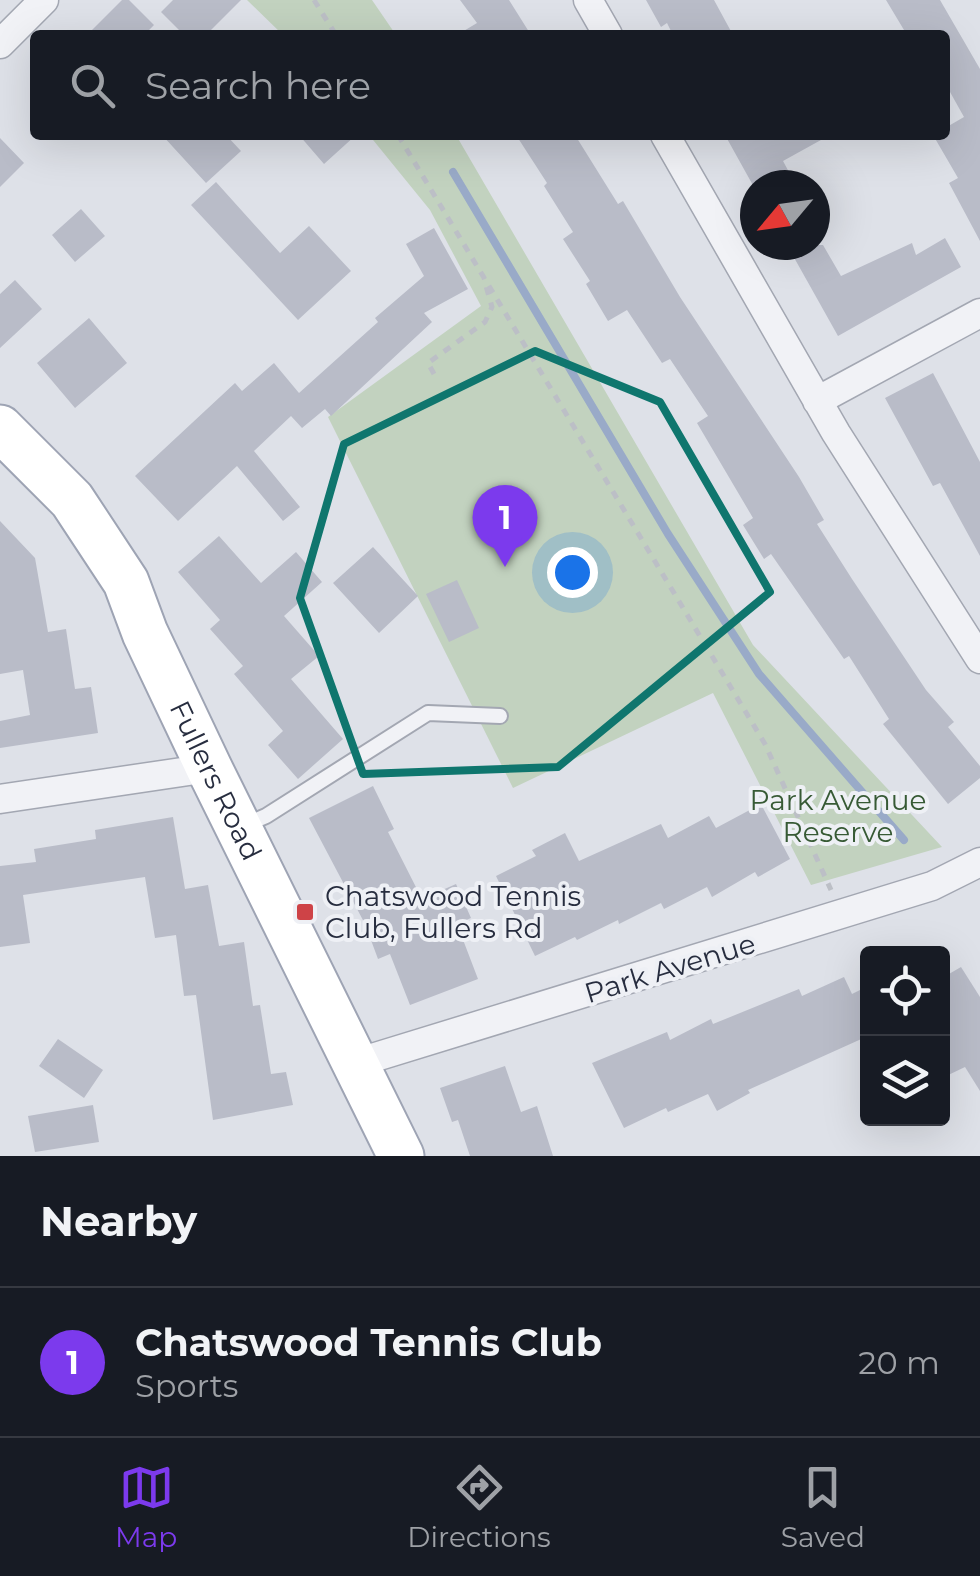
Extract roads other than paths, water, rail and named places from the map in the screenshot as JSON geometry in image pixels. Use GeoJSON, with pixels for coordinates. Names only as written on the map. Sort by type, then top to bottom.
{"type":"FeatureCollection","features":[{"type":"Feature","properties":{"kind":"main road","name":"Fullers Road"},"geometry":{"type":"LineString","coordinates":[[0,428],[72,500],[126,582],[145,633],[209,768],[401,1156]]}},
{"type":"Feature","properties":{"kind":"street"},"geometry":{"type":"LineString","coordinates":[[0,44],[44,0]]}},
{"type":"Feature","properties":{"kind":"street"},"geometry":{"type":"LineString","coordinates":[[588,0],[605,30]]}},
{"type":"Feature","properties":{"kind":"street"},"geometry":{"type":"LineString","coordinates":[[668,140],[817,400],[980,659]]}},
{"type":"Feature","properties":{"kind":"street"},"geometry":{"type":"LineString","coordinates":[[817,400],[980,313]]}},
{"type":"Feature","properties":{"kind":"street"},"geometry":{"type":"LineString","coordinates":[[0,800],[209,768]]}},
{"type":"Feature","properties":{"kind":"street","name":"Park Avenue"},"geometry":{"type":"LineString","coordinates":[[356,1063],[842,915],[932,886],[980,862]]}},
{"type":"Feature","properties":{"kind":"lane"},"geometry":{"type":"LineString","coordinates":[[240,827],[266,816],[428,713],[500,716]]}},
{"type":"Feature","properties":{"kind":"waterway"},"geometry":{"type":"LineString","coordinates":[[453,172],[668,534],[759,674],[904,840]]}},
{"type":"Feature","properties":{"kind":"place","name":"Chatswood Tennis Club"},"geometry":{"type":"Point","coordinates":[505,567]}},
{"type":"Feature","properties":{"kind":"place","name":"Chatswood Tennis Club, Fullers Rd"},"geometry":{"type":"Point","coordinates":[305,912]}},
{"type":"Feature","properties":{"kind":"park label","name":"Park Avenue Reserve"},"geometry":{"type":"Point","coordinates":[838,816]}}]}
